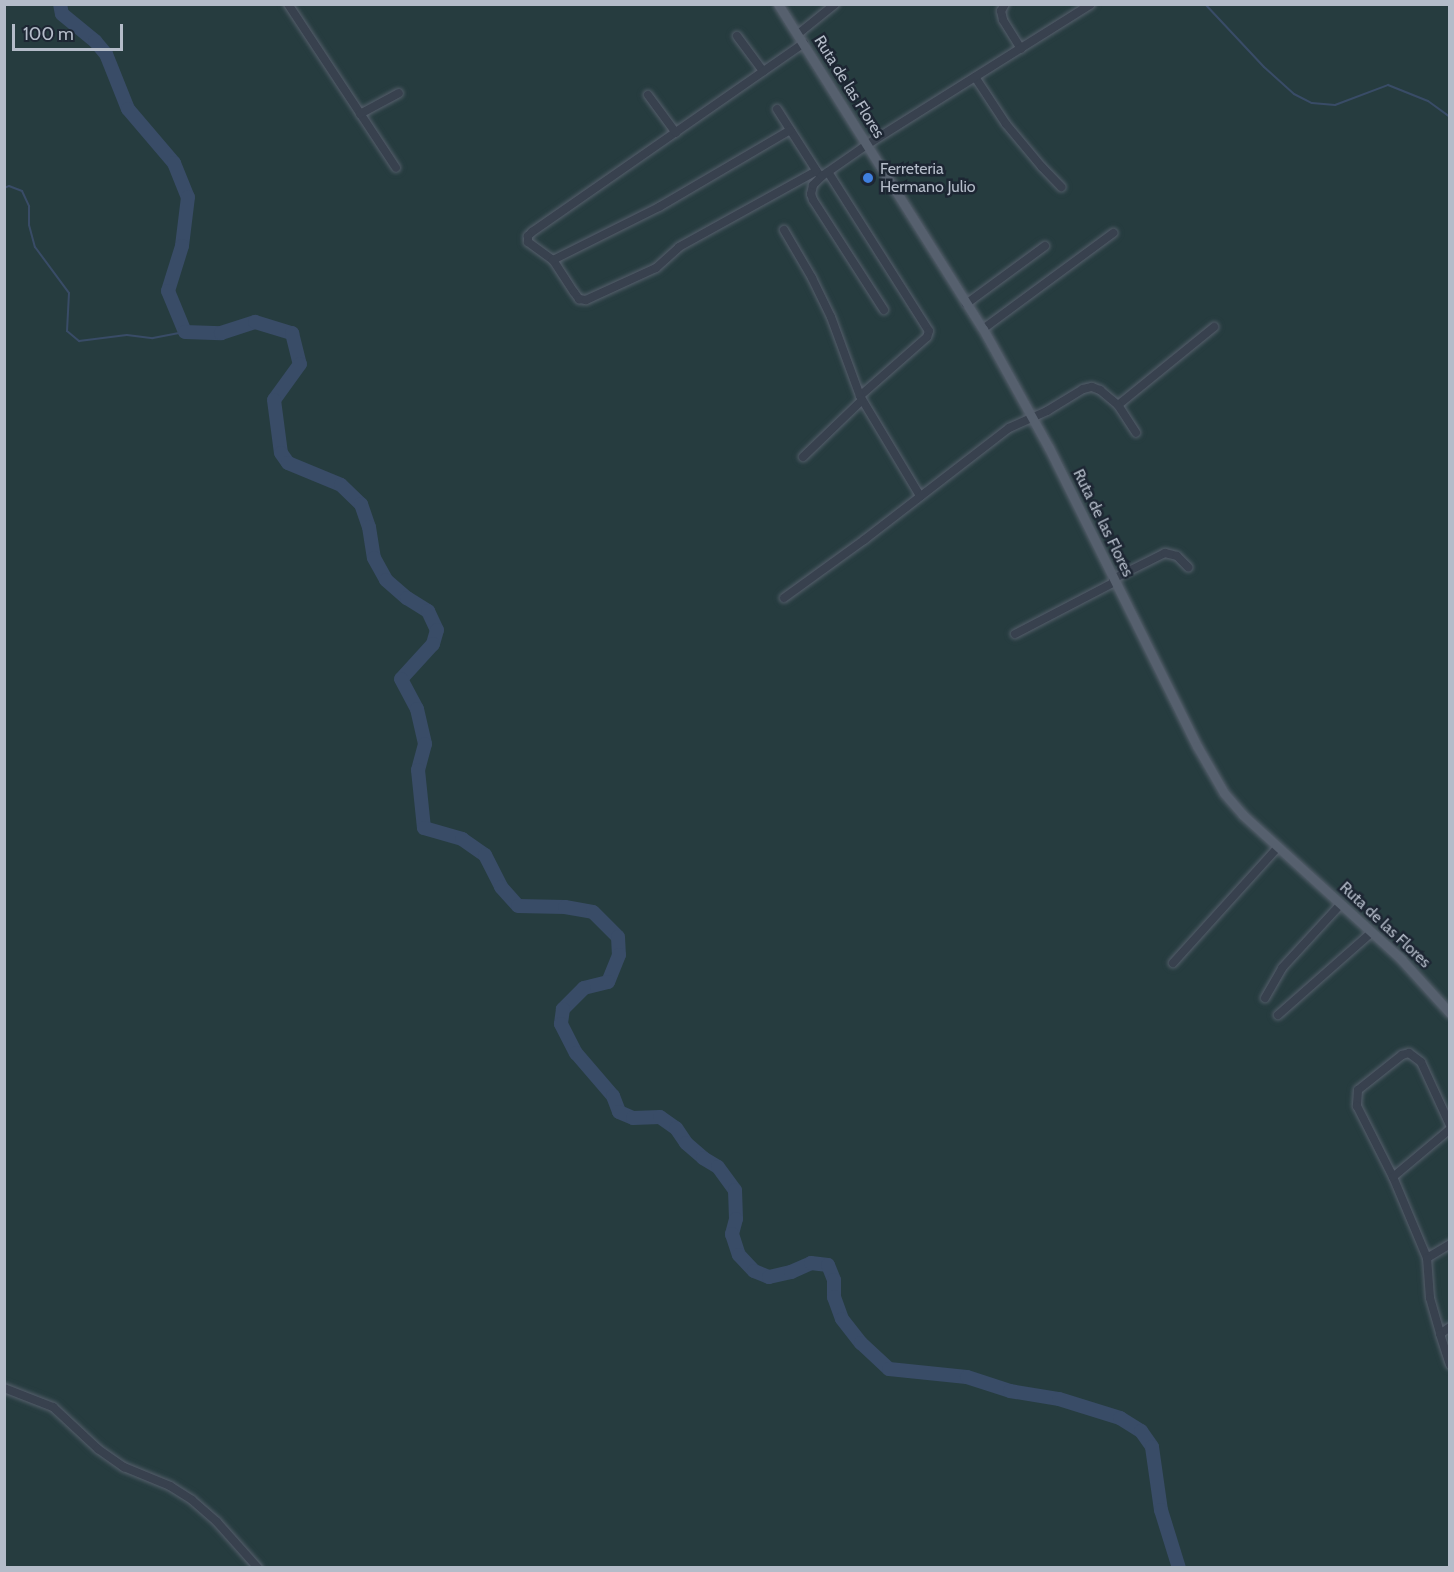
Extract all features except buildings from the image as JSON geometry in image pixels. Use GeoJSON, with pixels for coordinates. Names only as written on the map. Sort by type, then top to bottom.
{"type":"FeatureCollection","features":[{"type":"Feature","properties":{"kind":"main road","name":"Ruta de las Flores"},"geometry":{"type":"LineString","coordinates":[[778,4],[868,144],[982,330],[1032,418],[1211,773],[1243,815],[1421,978],[1449,1013]]}},
{"type":"Feature","properties":{"kind":"street"},"geometry":{"type":"LineString","coordinates":[[798,34],[835,4]]}},
{"type":"Feature","properties":{"kind":"street"},"geometry":{"type":"LineString","coordinates":[[1005,4],[1000,11],[1003,21],[1021,49]]}},
{"type":"Feature","properties":{"kind":"street"},"geometry":{"type":"LineString","coordinates":[[804,43],[528,236],[528,242],[553,260],[579,299],[596,298],[656,268],[679,248],[822,173],[1091,4]]}},
{"type":"Feature","properties":{"kind":"street"},"geometry":{"type":"LineString","coordinates":[[289,5],[396,168]]}},
{"type":"Feature","properties":{"kind":"street"},"geometry":{"type":"LineString","coordinates":[[737,36],[763,71]]}},
{"type":"Feature","properties":{"kind":"street"},"geometry":{"type":"LineString","coordinates":[[975,77],[1018,138],[1061,187]]}},
{"type":"Feature","properties":{"kind":"street"},"geometry":{"type":"LineString","coordinates":[[360,114],[399,93]]}},
{"type":"Feature","properties":{"kind":"street"},"geometry":{"type":"LineString","coordinates":[[648,94],[676,133]]}},
{"type":"Feature","properties":{"kind":"street"},"geometry":{"type":"LineString","coordinates":[[777,109],[929,331],[927,337],[861,398],[803,457]]}},
{"type":"Feature","properties":{"kind":"street"},"geometry":{"type":"LineString","coordinates":[[553,260],[659,207],[790,130]]}},
{"type":"Feature","properties":{"kind":"street"},"geometry":{"type":"LineString","coordinates":[[822,173],[811,190],[813,200],[884,310]]}},
{"type":"Feature","properties":{"kind":"street"},"geometry":{"type":"LineString","coordinates":[[784,230],[812,278],[831,317],[861,398],[920,496]]}},
{"type":"Feature","properties":{"kind":"street"},"geometry":{"type":"LineString","coordinates":[[982,330],[1113,233]]}},
{"type":"Feature","properties":{"kind":"street"},"geometry":{"type":"LineString","coordinates":[[966,304],[1045,246]]}},
{"type":"Feature","properties":{"kind":"street"},"geometry":{"type":"LineString","coordinates":[[1118,405],[1214,327]]}},
{"type":"Feature","properties":{"kind":"street"},"geometry":{"type":"LineString","coordinates":[[784,597],[1009,428],[1032,418],[1083,389],[1092,387],[1100,390],[1118,405],[1136,433]]}},
{"type":"Feature","properties":{"kind":"street"},"geometry":{"type":"LineString","coordinates":[[1015,634],[1165,553],[1177,556],[1188,567]]}},
{"type":"Feature","properties":{"kind":"street"},"geometry":{"type":"LineString","coordinates":[[1173,963],[1278,847]]}},
{"type":"Feature","properties":{"kind":"street"},"geometry":{"type":"LineString","coordinates":[[1265,998],[1282,968],[1340,905]]}},
{"type":"Feature","properties":{"kind":"street"},"geometry":{"type":"LineString","coordinates":[[1278,1015],[1372,932]]}},
{"type":"Feature","properties":{"kind":"street"},"geometry":{"type":"LineString","coordinates":[[1393,1177],[1449,1127],[1421,1062],[1409,1053],[1402,1054],[1364,1084],[1356,1099],[1357,1106],[1393,1177],[1427,1258],[1430,1298],[1449,1365]]}},
{"type":"Feature","properties":{"kind":"street"},"geometry":{"type":"LineString","coordinates":[[1427,1258],[1449,1244]]}},
{"type":"Feature","properties":{"kind":"street"},"geometry":{"type":"LineString","coordinates":[[1440,1334],[1449,1327]]}},
{"type":"Feature","properties":{"kind":"street"},"geometry":{"type":"LineString","coordinates":[[4,1388],[53,1407],[98,1449],[124,1467],[170,1486],[192,1500],[217,1522],[258,1568]]}},
{"type":"Feature","properties":{"kind":"green space"},"geometry":{"type":"Polygon","coordinates":[[[5,5],[1449,5],[1449,1568],[5,1568],[5,5]]]}},
{"type":"Feature","properties":{"kind":"waterway"},"geometry":{"type":"LineString","coordinates":[[60,4],[62,14],[95,41],[106,54],[128,109],[174,163],[188,197],[182,246],[168,291],[185,332],[221,333],[255,322],[292,333],[300,364],[274,400],[281,453],[288,463],[341,485],[361,504],[369,527],[374,558],[386,580],[407,598],[428,611],[437,630],[433,644],[401,679],[417,709],[425,744],[418,770],[424,828],[462,839],[485,855],[501,887],[518,906],[565,907],[593,912],[618,937],[619,955],[608,982],[584,988],[563,1009],[561,1024],[576,1053],[613,1096],[619,1112],[633,1118],[660,1117],[676,1128],[686,1143],[703,1158],[718,1167],[735,1190],[736,1219],[732,1234],[739,1255],[754,1271],[769,1277],[791,1272],[811,1263],[828,1265],[834,1280],[834,1297],[842,1319],[861,1343],[889,1369],[967,1377],[1010,1391],[1059,1399],[1120,1418],[1141,1431],[1152,1447],[1161,1510],[1179,1568]]}},
{"type":"Feature","properties":{"kind":"waterway"},"geometry":{"type":"LineString","coordinates":[[1205,4],[1264,67],[1294,94],[1312,103],[1335,105],[1388,85],[1428,101],[1450,117]]}},
{"type":"Feature","properties":{"kind":"waterway"},"geometry":{"type":"LineString","coordinates":[[4,188],[9,186],[22,191],[29,206],[29,225],[35,247],[69,293],[67,331],[79,341],[127,335],[153,338],[185,332]]}},
{"type":"Feature","properties":{"kind":"place","name":"Ferreteria Hermano Julio"},"geometry":{"type":"Point","coordinates":[868,178]}}]}
